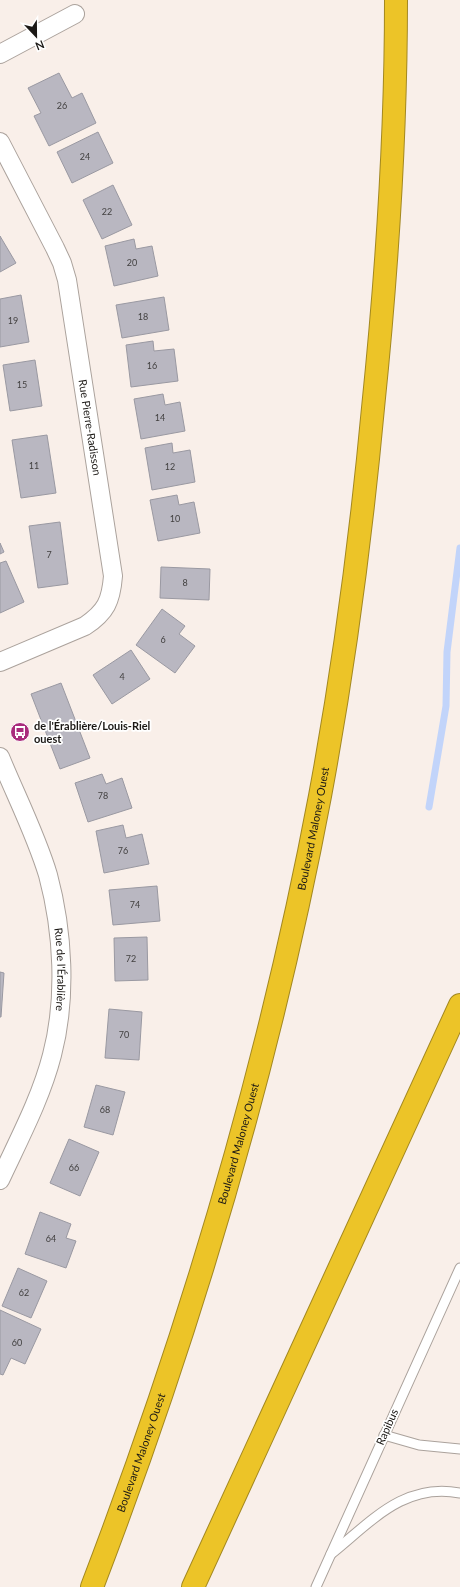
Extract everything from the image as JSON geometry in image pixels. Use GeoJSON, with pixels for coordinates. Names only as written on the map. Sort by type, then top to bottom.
{"type":"FeatureCollection","features":[{"type":"Feature","properties":{"kind":"highway","name":"Boulevard Maloney Ouest"},"geometry":{"type":"LineString","coordinates":[[92,1587],[132,1480],[173,1363],[214,1230],[264,1047],[320,796],[338,688],[361,523],[382,318],[393,137],[396,0]]}},
{"type":"Feature","properties":{"kind":"highway"},"geometry":{"type":"LineString","coordinates":[[193,1587],[460,1006]]}},
{"type":"Feature","properties":{"kind":"street"},"geometry":{"type":"LineString","coordinates":[[0,54],[75,14]]}},
{"type":"Feature","properties":{"kind":"street","name":"Rue Pierre-Radisson"},"geometry":{"type":"LineString","coordinates":[[0,142],[55,248],[62,263],[67,280],[113,576],[111,594],[105,608],[97,618],[85,626],[0,662]]}},
{"type":"Feature","properties":{"kind":"street","name":"Rue de l'Érablière"},"geometry":{"type":"LineString","coordinates":[[0,757],[37,844],[47,874],[55,906],[60,945],[60,983],[59,1018],[52,1054],[41,1089],[0,1180]]}},
{"type":"Feature","properties":{"kind":"lane","name":"Rapibus"},"geometry":{"type":"LineString","coordinates":[[316,1587],[460,1268]]}},
{"type":"Feature","properties":{"kind":"lane"},"geometry":{"type":"LineString","coordinates":[[384,1435],[419,1445],[460,1449]]}},
{"type":"Feature","properties":{"kind":"lane"},"geometry":{"type":"LineString","coordinates":[[330,1555],[384,1511],[403,1499],[420,1493],[437,1490],[460,1493]]}},
{"type":"Feature","properties":{"kind":"building"},"geometry":{"type":"Polygon","coordinates":[[[59,73],[72,98],[82,93],[96,123],[49,146],[34,116],[41,113],[28,88],[59,73]]]}},
{"type":"Feature","properties":{"kind":"building"},"geometry":{"type":"Polygon","coordinates":[[[98,132],[113,163],[72,183],[57,152],[98,132]]]}},
{"type":"Feature","properties":{"kind":"building"},"geometry":{"type":"Polygon","coordinates":[[[113,185],[132,225],[102,239],[83,200],[113,185]]]}},
{"type":"Feature","properties":{"kind":"building"},"geometry":{"type":"Polygon","coordinates":[[[0,236],[16,263],[0,272],[0,236]]]}},
{"type":"Feature","properties":{"kind":"building"},"geometry":{"type":"Polygon","coordinates":[[[134,239],[136,249],[152,246],[158,276],[114,286],[105,246],[134,239]]]}},
{"type":"Feature","properties":{"kind":"building"},"geometry":{"type":"Polygon","coordinates":[[[21,295],[29,342],[0,347],[0,299],[21,295]]]}},
{"type":"Feature","properties":{"kind":"building"},"geometry":{"type":"Polygon","coordinates":[[[164,297],[169,330],[122,338],[116,305],[164,297]]]}},
{"type":"Feature","properties":{"kind":"building"},"geometry":{"type":"Polygon","coordinates":[[[153,341],[154,351],[174,349],[178,381],[131,387],[126,345],[153,341]]]}},
{"type":"Feature","properties":{"kind":"building"},"geometry":{"type":"Polygon","coordinates":[[[35,360],[42,406],[10,411],[3,365],[35,360]]]}},
{"type":"Feature","properties":{"kind":"building"},"geometry":{"type":"Polygon","coordinates":[[[163,394],[165,405],[180,402],[185,431],[141,439],[134,399],[163,394]]]}},
{"type":"Feature","properties":{"kind":"building"},"geometry":{"type":"Polygon","coordinates":[[[47,435],[56,493],[21,498],[12,440],[47,435]]]}},
{"type":"Feature","properties":{"kind":"building"},"geometry":{"type":"Polygon","coordinates":[[[172,443],[173,453],[190,450],[195,482],[152,490],[145,448],[172,443]]]}},
{"type":"Feature","properties":{"kind":"building"},"geometry":{"type":"Polygon","coordinates":[[[177,495],[179,505],[194,502],[200,533],[158,541],[150,500],[177,495]]]}},
{"type":"Feature","properties":{"kind":"building"},"geometry":{"type":"Polygon","coordinates":[[[60,522],[68,584],[38,588],[29,526],[60,522]]]}},
{"type":"Feature","properties":{"kind":"building"},"geometry":{"type":"Polygon","coordinates":[[[0,543],[4,552],[0,554],[0,543]]]}},
{"type":"Feature","properties":{"kind":"building"},"geometry":{"type":"Polygon","coordinates":[[[6,561],[24,602],[0,613],[0,563],[6,561]]]}},
{"type":"Feature","properties":{"kind":"building"},"geometry":{"type":"Polygon","coordinates":[[[161,567],[210,569],[209,600],[160,598],[161,567]]]}},
{"type":"Feature","properties":{"kind":"building"},"geometry":{"type":"Polygon","coordinates":[[[162,609],[185,626],[179,634],[195,646],[175,673],[136,645],[162,609]]]}},
{"type":"Feature","properties":{"kind":"building"},"geometry":{"type":"Polygon","coordinates":[[[131,650],[150,679],[112,704],[93,675],[131,650]]]}},
{"type":"Feature","properties":{"kind":"building"},"geometry":{"type":"Polygon","coordinates":[[[61,683],[90,758],[60,769],[31,694],[61,683]]]}},
{"type":"Feature","properties":{"kind":"building"},"geometry":{"type":"Polygon","coordinates":[[[102,774],[106,784],[122,778],[132,808],[88,822],[75,783],[102,774]]]}},
{"type":"Feature","properties":{"kind":"building"},"geometry":{"type":"Polygon","coordinates":[[[123,825],[126,838],[142,834],[149,864],[104,873],[96,831],[123,825]]]}},
{"type":"Feature","properties":{"kind":"building"},"geometry":{"type":"Polygon","coordinates":[[[157,886],[160,921],[113,925],[109,890],[157,886]]]}},
{"type":"Feature","properties":{"kind":"building"},"geometry":{"type":"Polygon","coordinates":[[[147,937],[148,980],[115,981],[114,938],[147,937]]]}},
{"type":"Feature","properties":{"kind":"building"},"geometry":{"type":"Polygon","coordinates":[[[0,972],[4,973],[1,1017],[0,1017],[0,972]]]}},
{"type":"Feature","properties":{"kind":"building"},"geometry":{"type":"Polygon","coordinates":[[[109,1009],[142,1012],[139,1060],[105,1058],[109,1009]]]}},
{"type":"Feature","properties":{"kind":"building"},"geometry":{"type":"Polygon","coordinates":[[[96,1085],[125,1092],[113,1135],[84,1127],[96,1085]]]}},
{"type":"Feature","properties":{"kind":"building"},"geometry":{"type":"Polygon","coordinates":[[[69,1139],[99,1152],[80,1196],[50,1183],[69,1139]]]}},
{"type":"Feature","properties":{"kind":"building"},"geometry":{"type":"Polygon","coordinates":[[[40,1212],[71,1224],[66,1238],[76,1241],[66,1268],[25,1254],[40,1212]]]}},
{"type":"Feature","properties":{"kind":"building"},"geometry":{"type":"Polygon","coordinates":[[[18,1268],[47,1281],[31,1318],[2,1306],[18,1268]]]}},
{"type":"Feature","properties":{"kind":"building"},"geometry":{"type":"Polygon","coordinates":[[[0,1310],[41,1329],[25,1364],[11,1358],[3,1375],[0,1374],[0,1310]]]}},
{"type":"Feature","properties":{"kind":"waterway"},"geometry":{"type":"LineString","coordinates":[[429,807],[446,706],[447,652],[460,548]]}},
{"type":"Feature","properties":{"kind":"place","name":"de l'Érablière/Louis-Riel ouest"},"geometry":{"type":"Point","coordinates":[20,732]}}]}
